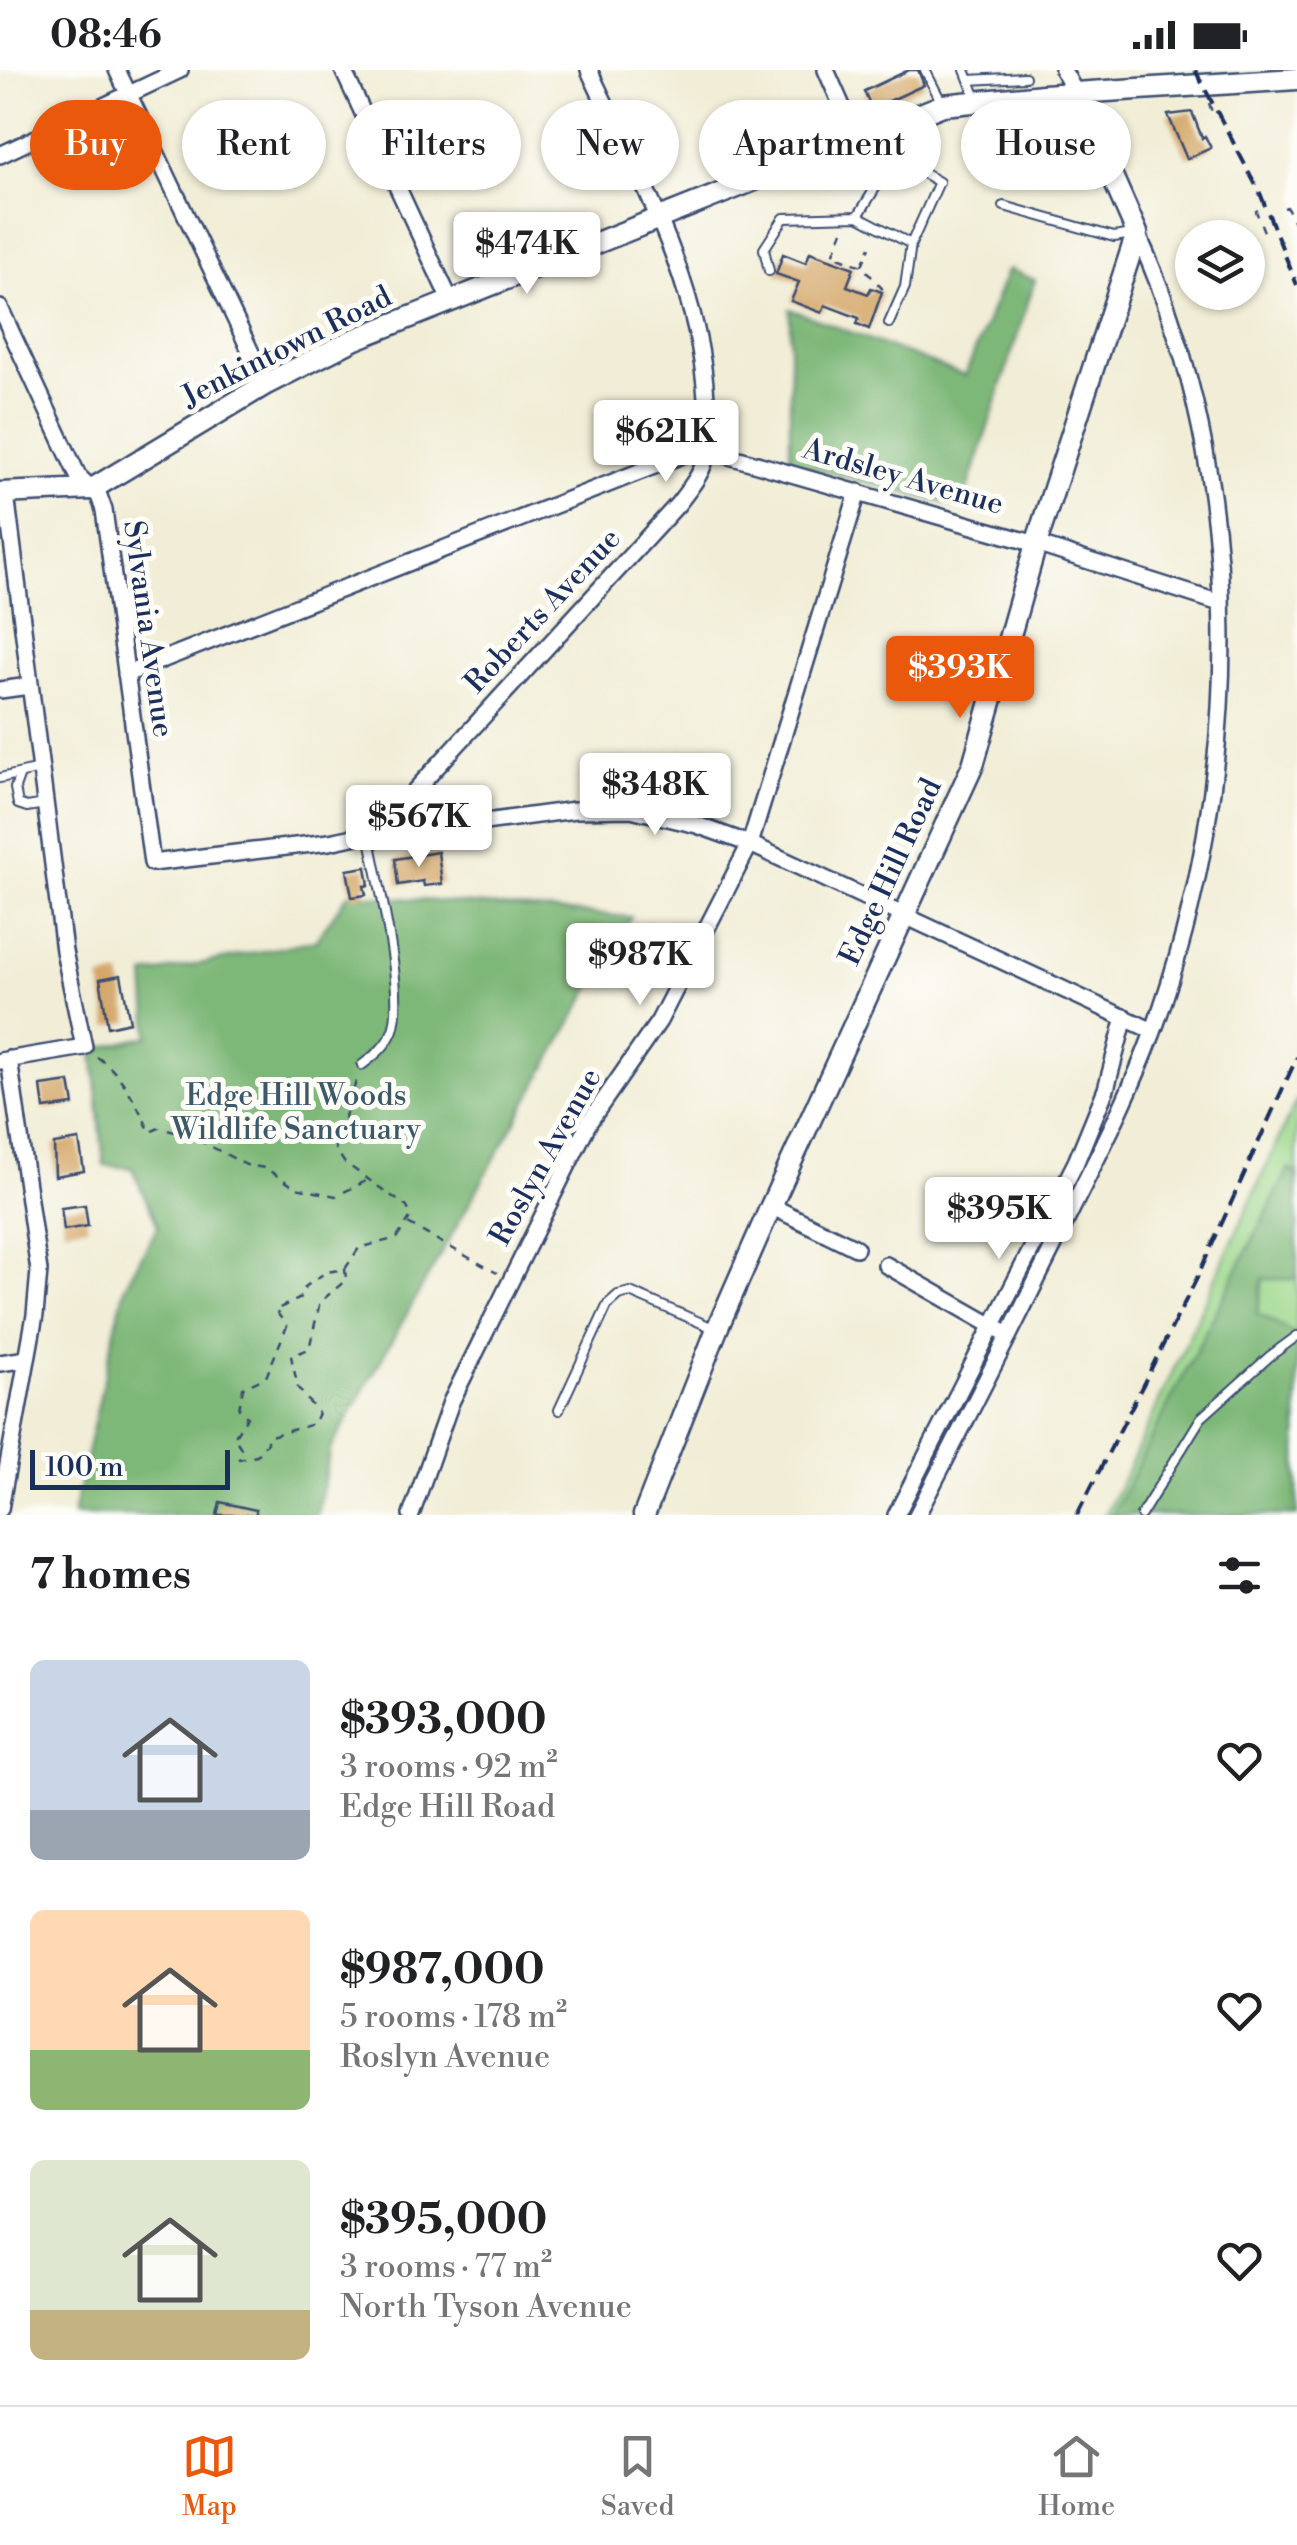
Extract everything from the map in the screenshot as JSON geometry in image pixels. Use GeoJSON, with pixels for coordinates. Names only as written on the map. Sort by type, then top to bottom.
{"type":"FeatureCollection","features":[{"type":"Feature","properties":{"kind":"street"},"geometry":{"type":"LineString","coordinates":[[117,70],[266,384]]}},
{"type":"Feature","properties":{"kind":"street"},"geometry":{"type":"LineString","coordinates":[[0,154],[180,70]]}},
{"type":"Feature","properties":{"kind":"street"},"geometry":{"type":"LineString","coordinates":[[343,70],[450,300]]}},
{"type":"Feature","properties":{"kind":"street","name":"Roberts Avenue"},"geometry":{"type":"LineString","coordinates":[[373,833],[678,504],[702,470],[708,450],[704,355],[688,293],[659,219],[589,70]]}},
{"type":"Feature","properties":{"kind":"street"},"geometry":{"type":"LineString","coordinates":[[826,70],[839,100]]}},
{"type":"Feature","properties":{"kind":"street"},"geometry":{"type":"LineString","coordinates":[[918,1515],[1098,1156],[1153,1031],[1179,952],[1202,860],[1214,788],[1220,604],[1216,526],[1198,419],[1175,334],[1137,233],[1063,70]]}},
{"type":"Feature","properties":{"kind":"street","name":"Jenkintown Road"},"geometry":{"type":"LineString","coordinates":[[941,105],[973,90],[1025,81],[1076,94],[1268,76],[1297,79]]}},
{"type":"Feature","properties":{"kind":"street","name":"Jenkintown Road"},"geometry":{"type":"LineString","coordinates":[[3,493],[92,490],[266,384],[353,340],[730,190]]}},
{"type":"Feature","properties":{"kind":"street","name":"Edge Hill Road"},"geometry":{"type":"LineString","coordinates":[[645,1515],[772,1206],[973,765],[1036,544],[1137,233]]}},
{"type":"Feature","properties":{"kind":"street","name":"Sylvania Avenue"},"geometry":{"type":"LineString","coordinates":[[0,308],[78,476],[99,496],[104,510],[152,863],[373,833]]}},
{"type":"Feature","properties":{"kind":"street"},"geometry":{"type":"LineString","coordinates":[[126,674],[690,452],[708,450]]}},
{"type":"Feature","properties":{"kind":"street","name":"Ardsley Avenue"},"geometry":{"type":"LineString","coordinates":[[708,450],[1036,544],[1220,604]]}},
{"type":"Feature","properties":{"kind":"street","name":"Roslyn Avenue"},"geometry":{"type":"LineString","coordinates":[[411,1515],[451,1402],[580,1140],[660,1020],[750,844],[858,492]]}},
{"type":"Feature","properties":{"kind":"street"},"geometry":{"type":"LineString","coordinates":[[0,1509],[39,1271],[4,1060],[84,1047],[64,951],[3,493]]}},
{"type":"Feature","properties":{"kind":"street"},"geometry":{"type":"LineString","coordinates":[[0,690],[29,686]]}},
{"type":"Feature","properties":{"kind":"street"},"geometry":{"type":"LineString","coordinates":[[373,833],[575,810],[631,810],[697,825],[750,844],[1153,1031]]}},
{"type":"Feature","properties":{"kind":"street"},"geometry":{"type":"LineString","coordinates":[[896,1515],[1064,1186],[1106,1090],[1126,1018]]}},
{"type":"Feature","properties":{"kind":"street"},"geometry":{"type":"LineString","coordinates":[[1064,1186],[1098,1156]]}},
{"type":"Feature","properties":{"kind":"street"},"geometry":{"type":"LineString","coordinates":[[772,1206],[856,1248]]}},
{"type":"Feature","properties":{"kind":"street"},"geometry":{"type":"LineString","coordinates":[[886,1266],[1009,1335]]}},
{"type":"Feature","properties":{"kind":"street"},"geometry":{"type":"LineString","coordinates":[[0,1362],[27,1359]]}},
{"type":"Feature","properties":{"kind":"lane"},"geometry":{"type":"LineString","coordinates":[[926,70],[944,104]]}},
{"type":"Feature","properties":{"kind":"lane"},"geometry":{"type":"LineString","coordinates":[[965,70],[973,90]]}},
{"type":"Feature","properties":{"kind":"lane"},"geometry":{"type":"LineString","coordinates":[[858,216],[874,190]]}},
{"type":"Feature","properties":{"kind":"lane"},"geometry":{"type":"LineString","coordinates":[[888,323],[904,287],[911,244],[935,190]]}},
{"type":"Feature","properties":{"kind":"lane"},"geometry":{"type":"LineString","coordinates":[[1004,206],[1114,237],[1137,233]]}},
{"type":"Feature","properties":{"kind":"lane"},"geometry":{"type":"LineString","coordinates":[[769,271],[764,249],[784,218],[858,216],[911,244]]}},
{"type":"Feature","properties":{"kind":"lane"},"geometry":{"type":"LineString","coordinates":[[0,778],[40,769]]}},
{"type":"Feature","properties":{"kind":"lane"},"geometry":{"type":"LineString","coordinates":[[20,774],[15,788],[18,804],[45,804]]}},
{"type":"Feature","properties":{"kind":"lane"},"geometry":{"type":"LineString","coordinates":[[362,1064],[380,1052],[393,1030],[398,995],[373,833]]}},
{"type":"Feature","properties":{"kind":"lane"},"geometry":{"type":"LineString","coordinates":[[558,1410],[608,1304],[618,1295],[630,1292],[718,1330]]}},
{"type":"Feature","properties":{"kind":"lane"},"geometry":{"type":"LineString","coordinates":[[1142,1515],[1201,1418],[1297,1336]]}},
{"type":"Feature","properties":{"kind":"path"},"geometry":{"type":"LineString","coordinates":[[1208,102],[1213,115]]}},
{"type":"Feature","properties":{"kind":"path"},"geometry":{"type":"LineString","coordinates":[[1284,208],[1287,207],[1297,229]]}},
{"type":"Feature","properties":{"kind":"path"},"geometry":{"type":"LineString","coordinates":[[1258,210],[1266,237]]}},
{"type":"Feature","properties":{"kind":"path"},"geometry":{"type":"LineString","coordinates":[[843,232],[833,256],[862,266],[888,295]]}},
{"type":"Feature","properties":{"kind":"path"},"geometry":{"type":"LineString","coordinates":[[862,266],[870,247]]}},
{"type":"Feature","properties":{"kind":"path"},"geometry":{"type":"LineString","coordinates":[[84,1047],[116,1075],[150,1132],[158,1128],[191,1136],[246,1165],[264,1168],[296,1188],[336,1196],[368,1180]]}},
{"type":"Feature","properties":{"kind":"path"},"geometry":{"type":"LineString","coordinates":[[344,1269],[346,1280],[320,1302],[309,1349],[291,1356],[298,1388],[318,1413],[313,1424],[267,1437],[267,1443],[257,1454],[239,1459],[241,1448],[234,1437],[247,1417],[240,1409],[242,1388],[266,1377],[287,1326],[276,1310],[299,1298],[305,1287],[326,1272],[344,1269],[360,1248],[396,1238],[410,1216],[407,1206],[344,1162],[335,1148],[362,1064]]}},
{"type":"Feature","properties":{"kind":"path"},"geometry":{"type":"LineString","coordinates":[[406,1223],[500,1275]]}},
{"type":"Feature","properties":{"kind":"green space"},"geometry":{"type":"Polygon","coordinates":[[[1008,269],[1035,280],[962,508],[790,462],[790,309],[965,376],[1008,269]]]}},
{"type":"Feature","properties":{"kind":"green space","name":"Edge Hill Woods Wildlife Sanctuary"},"geometry":{"type":"Polygon","coordinates":[[[348,894],[631,917],[330,1450],[317,1515],[73,1515],[125,1286],[158,1226],[132,1168],[104,1165],[93,1050],[149,1036],[145,975],[316,940],[348,894]]]}},
{"type":"Feature","properties":{"kind":"green space"},"geometry":{"type":"Polygon","coordinates":[[[1297,1099],[1297,1515],[1105,1515],[1133,1459],[1297,1099]]]}},
{"type":"Feature","properties":{"kind":"green space"},"geometry":{"type":"Polygon","coordinates":[[[1289,1169],[1297,1175],[1297,1279],[1263,1279],[1257,1313],[1297,1335],[1297,1515],[1112,1515],[1289,1169]]]}},
{"type":"Feature","properties":{"kind":"building"},"geometry":{"type":"Polygon","coordinates":[[[909,70],[918,70],[924,85],[892,100],[868,100],[864,91],[909,70]]]}},
{"type":"Feature","properties":{"kind":"building"},"geometry":{"type":"Polygon","coordinates":[[[1192,112],[1202,138],[1205,136],[1211,148],[1187,159],[1168,115],[1192,112]]]}},
{"type":"Feature","properties":{"kind":"building"},"geometry":{"type":"Polygon","coordinates":[[[810,252],[854,268],[847,286],[868,294],[871,288],[882,292],[869,329],[857,324],[859,318],[825,305],[822,313],[791,301],[799,282],[776,274],[783,254],[806,263],[810,252]]]}},
{"type":"Feature","properties":{"kind":"building"},"geometry":{"type":"Polygon","coordinates":[[[438,852],[442,884],[424,886],[423,881],[398,885],[395,859],[438,852]]]}},
{"type":"Feature","properties":{"kind":"building"},"geometry":{"type":"Polygon","coordinates":[[[366,867],[366,895],[352,897],[347,870],[366,867]]]}},
{"type":"Feature","properties":{"kind":"building"},"geometry":{"type":"Polygon","coordinates":[[[121,975],[130,1022],[108,1027],[100,979],[121,975]]]}},
{"type":"Feature","properties":{"kind":"building"},"geometry":{"type":"Polygon","coordinates":[[[70,1082],[74,1105],[44,1109],[41,1086],[70,1082]]]}},
{"type":"Feature","properties":{"kind":"building"},"geometry":{"type":"Polygon","coordinates":[[[79,1140],[84,1171],[55,1176],[54,1144],[79,1140]]]}},
{"type":"Feature","properties":{"kind":"building"},"geometry":{"type":"Polygon","coordinates":[[[85,1205],[88,1226],[64,1230],[61,1208],[85,1205]]]}},
{"type":"Feature","properties":{"kind":"building"},"geometry":{"type":"Polygon","coordinates":[[[220,1502],[256,1510],[256,1515],[217,1515],[220,1502]]]}},
{"type":"Feature","properties":{"kind":"railway"},"geometry":{"type":"LineString","coordinates":[[1195,70],[1260,193],[1297,285]]}},
{"type":"Feature","properties":{"kind":"railway"},"geometry":{"type":"LineString","coordinates":[[1077,1515],[1197,1278],[1297,1057]]}}]}
